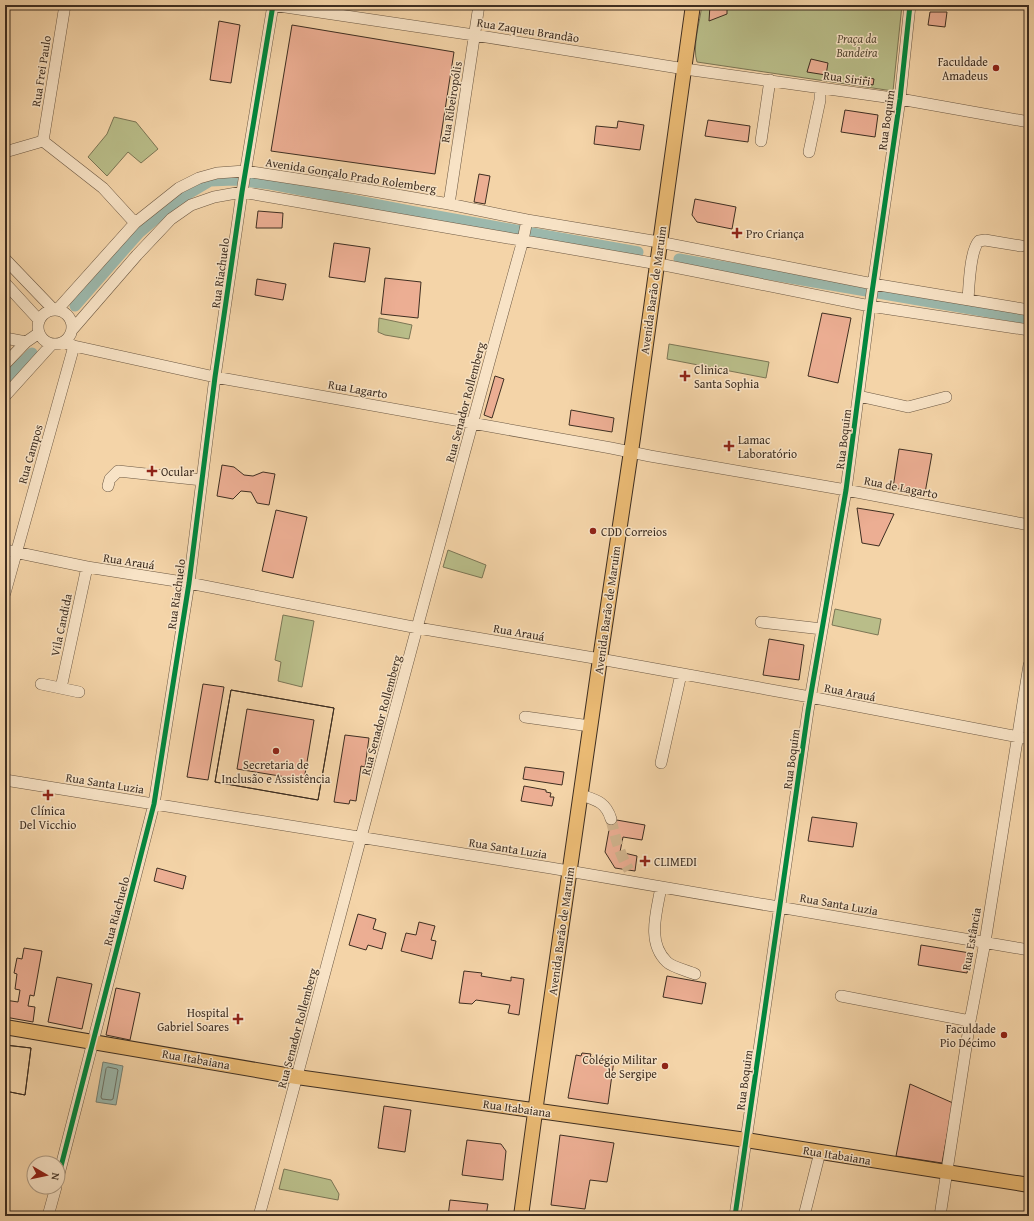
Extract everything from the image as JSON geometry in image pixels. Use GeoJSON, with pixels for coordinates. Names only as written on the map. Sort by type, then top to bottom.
{"type":"FeatureCollection","features":[{"type":"Feature","properties":{"kind":"main road","name":"Avenida Barão de Maruim"},"geometry":{"type":"LineString","coordinates":[[522,1216],[590,726],[660,265],[693,5]]}},
{"type":"Feature","properties":{"kind":"main road","name":"Rua Itabaiana"},"geometry":{"type":"LineString","coordinates":[[5,1027],[297,1076],[746,1140],[1029,1185]]}},
{"type":"Feature","properties":{"kind":"street","name":"Rua Frei Paulo"},"geometry":{"type":"LineString","coordinates":[[43,141],[65,5]]}},
{"type":"Feature","properties":{"kind":"street","name":"Rua Zaqueu Brandão"},"geometry":{"type":"LineString","coordinates":[[273,5],[685,68]]}},
{"type":"Feature","properties":{"kind":"street","name":"Rua Riachuelo"},"geometry":{"type":"LineString","coordinates":[[64,1155],[154,804],[189,583],[215,377],[242,189],[273,5]]}},
{"type":"Feature","properties":{"kind":"street","name":"Rua Ribeiropólis"},"geometry":{"type":"LineString","coordinates":[[449,204],[479,5]]}},
{"type":"Feature","properties":{"kind":"street","name":"Rua Boquim"},"geometry":{"type":"LineString","coordinates":[[735,1216],[810,697],[846,490],[900,99],[910,5]]}},
{"type":"Feature","properties":{"kind":"street","name":"Rua Siriri"},"geometry":{"type":"LineString","coordinates":[[685,68],[900,99],[1029,122]]}},
{"type":"Feature","properties":{"kind":"street"},"geometry":{"type":"LineString","coordinates":[[761,141],[770,80]]}},
{"type":"Feature","properties":{"kind":"street"},"geometry":{"type":"LineString","coordinates":[[809,152],[820,100],[820,88]]}},
{"type":"Feature","properties":{"kind":"street"},"geometry":{"type":"LineString","coordinates":[[5,152],[43,141],[103,188],[135,223]]}},
{"type":"Feature","properties":{"kind":"street","name":"Avenida Gonçalo Prado Rolemberg"},"geometry":{"type":"LineString","coordinates":[[55,310],[135,223],[179,188],[199,178],[218,173],[245,173],[356,188],[449,204],[525,231],[660,265],[872,295]]}},
{"type":"Feature","properties":{"kind":"street","name":"Avenida Gonçalo Prado Rolemberg"},"geometry":{"type":"LineString","coordinates":[[72,330],[137,255],[171,220],[191,205],[242,189],[525,231],[663,243],[872,295]]}},
{"type":"Feature","properties":{"kind":"street","name":"Rua Senador Rollemberg"},"geometry":{"type":"LineString","coordinates":[[259,1216],[525,231]]}},
{"type":"Feature","properties":{"kind":"street"},"geometry":{"type":"LineString","coordinates":[[968,300],[975,244],[978,241],[985,240],[1021,246]]}},
{"type":"Feature","properties":{"kind":"street"},"geometry":{"type":"LineString","coordinates":[[5,259],[55,310]]}},
{"type":"Feature","properties":{"kind":"street"},"geometry":{"type":"LineString","coordinates":[[5,284],[39,320]]}},
{"type":"Feature","properties":{"kind":"street"},"geometry":{"type":"LineString","coordinates":[[872,295],[968,300],[1029,310]]}},
{"type":"Feature","properties":{"kind":"street"},"geometry":{"type":"LineString","coordinates":[[872,295],[1029,330]]}},
{"type":"Feature","properties":{"kind":"street"},"geometry":{"type":"LineString","coordinates":[[5,396],[57,343],[69,337],[72,330],[72,323],[69,316],[64,312],[55,310],[45,313],[39,320],[38,326],[39,333],[44,340],[57,343]]}},
{"type":"Feature","properties":{"kind":"street"},"geometry":{"type":"LineString","coordinates":[[5,364],[26,342],[39,333]]}},
{"type":"Feature","properties":{"kind":"street"},"geometry":{"type":"LineString","coordinates":[[5,338],[26,342]]}},
{"type":"Feature","properties":{"kind":"street","name":"Rua Lagarto"},"geometry":{"type":"LineString","coordinates":[[57,343],[215,377],[650,456]]}},
{"type":"Feature","properties":{"kind":"street","name":"Rua Campos"},"geometry":{"type":"LineString","coordinates":[[5,593],[10,551],[74,346]]}},
{"type":"Feature","properties":{"kind":"street"},"geometry":{"type":"LineString","coordinates":[[858,397],[908,407],[946,397]]}},
{"type":"Feature","properties":{"kind":"street","name":"Rua de Lagarto"},"geometry":{"type":"LineString","coordinates":[[650,456],[846,490],[1029,525]]}},
{"type":"Feature","properties":{"kind":"street"},"geometry":{"type":"LineString","coordinates":[[108,486],[110,479],[118,471],[202,480]]}},
{"type":"Feature","properties":{"kind":"street","name":"Rua Arauá"},"geometry":{"type":"LineString","coordinates":[[10,551],[87,567],[189,583],[418,628],[810,697],[1029,739]]}},
{"type":"Feature","properties":{"kind":"street","name":"Vila Candida"},"geometry":{"type":"LineString","coordinates":[[61,688],[87,567]]}},
{"type":"Feature","properties":{"kind":"street"},"geometry":{"type":"LineString","coordinates":[[761,622],[822,629]]}},
{"type":"Feature","properties":{"kind":"street","name":"Rua Estância"},"geometry":{"type":"LineString","coordinates":[[940,1216],[948,1172],[970,1021],[1029,666]]}},
{"type":"Feature","properties":{"kind":"street"},"geometry":{"type":"LineString","coordinates":[[661,762],[681,674]]}},
{"type":"Feature","properties":{"kind":"street"},"geometry":{"type":"LineString","coordinates":[[41,684],[79,692]]}},
{"type":"Feature","properties":{"kind":"street"},"geometry":{"type":"LineString","coordinates":[[525,717],[590,726]]}},
{"type":"Feature","properties":{"kind":"street","name":"Rua Santa Luzia"},"geometry":{"type":"LineString","coordinates":[[5,780],[570,871],[630,876],[661,887],[1029,950]]}},
{"type":"Feature","properties":{"kind":"street"},"geometry":{"type":"LineString","coordinates":[[581,795],[600,802],[609,812],[611,819]]}},
{"type":"Feature","properties":{"kind":"street"},"geometry":{"type":"LineString","coordinates":[[661,887],[655,919],[654,935],[659,951],[667,962],[696,974]]}},
{"type":"Feature","properties":{"kind":"street"},"geometry":{"type":"LineString","coordinates":[[841,996],[970,1021]]}},
{"type":"Feature","properties":{"kind":"street"},"geometry":{"type":"LineString","coordinates":[[804,1216],[820,1152]]}},
{"type":"Feature","properties":{"kind":"street"},"geometry":{"type":"LineString","coordinates":[[48,1216],[54,1195]]}},
{"type":"Feature","properties":{"kind":"green space","name":"Praça da Bandeira"},"geometry":{"type":"Polygon","coordinates":[[[702,5],[902,5],[893,91],[697,62],[695,49],[702,5]]]}},
{"type":"Feature","properties":{"kind":"green space"},"geometry":{"type":"Polygon","coordinates":[[[114,117],[136,122],[158,149],[141,163],[128,152],[107,176],[88,157],[107,134],[114,117]]]}},
{"type":"Feature","properties":{"kind":"green space"},"geometry":{"type":"Polygon","coordinates":[[[379,318],[412,325],[409,339],[385,335],[378,332],[379,318]]]}},
{"type":"Feature","properties":{"kind":"green space"},"geometry":{"type":"Polygon","coordinates":[[[669,344],[769,362],[766,378],[667,359],[669,344]]]}},
{"type":"Feature","properties":{"kind":"green space"},"geometry":{"type":"Polygon","coordinates":[[[448,550],[486,565],[482,578],[443,567],[448,550]]]}},
{"type":"Feature","properties":{"kind":"green space"},"geometry":{"type":"Polygon","coordinates":[[[835,609],[881,619],[878,635],[832,625],[835,609]]]}},
{"type":"Feature","properties":{"kind":"green space"},"geometry":{"type":"Polygon","coordinates":[[[283,615],[314,621],[302,687],[278,681],[281,662],[275,660],[283,615]]]}},
{"type":"Feature","properties":{"kind":"green space"},"geometry":{"type":"Polygon","coordinates":[[[284,1169],[331,1180],[339,1194],[338,1200],[279,1189],[284,1169]]]}},
{"type":"Feature","properties":{"kind":"water"},"geometry":{"type":"Polygon","coordinates":[[[103,1062],[123,1066],[116,1105],[96,1102],[103,1062]]]}},
{"type":"Feature","properties":{"kind":"building"},"geometry":{"type":"Polygon","coordinates":[[[391,5],[414,5],[413,8],[391,5]]]}},
{"type":"Feature","properties":{"kind":"building"},"geometry":{"type":"Polygon","coordinates":[[[710,5],[727,5],[727,14],[709,21],[710,5]]]}},
{"type":"Feature","properties":{"kind":"building"},"geometry":{"type":"Polygon","coordinates":[[[930,12],[947,12],[945,27],[928,25],[930,12]]]}},
{"type":"Feature","properties":{"kind":"building"},"geometry":{"type":"Polygon","coordinates":[[[219,21],[240,25],[231,83],[210,80],[219,21]]]}},
{"type":"Feature","properties":{"kind":"building"},"geometry":{"type":"Polygon","coordinates":[[[292,25],[454,52],[435,174],[271,151],[292,25]]]}},
{"type":"Feature","properties":{"kind":"building"},"geometry":{"type":"Polygon","coordinates":[[[811,59],[828,63],[826,75],[807,72],[811,59]]]}},
{"type":"Feature","properties":{"kind":"building"},"geometry":{"type":"Polygon","coordinates":[[[865,77],[874,79],[873,85],[864,83],[865,77]]]}},
{"type":"Feature","properties":{"kind":"building"},"geometry":{"type":"Polygon","coordinates":[[[845,110],[878,115],[875,137],[841,132],[845,110]]]}},
{"type":"Feature","properties":{"kind":"building"},"geometry":{"type":"Polygon","coordinates":[[[708,120],[750,126],[748,142],[705,136],[708,120]]]}},
{"type":"Feature","properties":{"kind":"building"},"geometry":{"type":"Polygon","coordinates":[[[618,121],[644,125],[640,150],[594,144],[596,126],[617,128],[618,121]]]}},
{"type":"Feature","properties":{"kind":"building"},"geometry":{"type":"Polygon","coordinates":[[[479,174],[490,176],[485,204],[474,202],[479,174]]]}},
{"type":"Feature","properties":{"kind":"building"},"geometry":{"type":"Polygon","coordinates":[[[695,199],[736,207],[732,229],[697,222],[692,215],[695,199]]]}},
{"type":"Feature","properties":{"kind":"building"},"geometry":{"type":"Polygon","coordinates":[[[258,211],[283,213],[282,228],[256,228],[258,211]]]}},
{"type":"Feature","properties":{"kind":"building"},"geometry":{"type":"Polygon","coordinates":[[[334,243],[370,248],[365,282],[329,277],[334,243]]]}},
{"type":"Feature","properties":{"kind":"building"},"geometry":{"type":"Polygon","coordinates":[[[385,278],[421,282],[418,318],[381,314],[385,278]]]}},
{"type":"Feature","properties":{"kind":"building"},"geometry":{"type":"Polygon","coordinates":[[[257,279],[286,284],[283,300],[255,295],[257,279]]]}},
{"type":"Feature","properties":{"kind":"building"},"geometry":{"type":"Polygon","coordinates":[[[822,313],[851,318],[838,383],[808,376],[822,313]]]}},
{"type":"Feature","properties":{"kind":"building"},"geometry":{"type":"Polygon","coordinates":[[[495,376],[504,379],[492,418],[484,415],[495,376]]]}},
{"type":"Feature","properties":{"kind":"building"},"geometry":{"type":"Polygon","coordinates":[[[571,410],[614,418],[612,432],[569,425],[571,410]]]}},
{"type":"Feature","properties":{"kind":"building"},"geometry":{"type":"Polygon","coordinates":[[[899,449],[932,454],[925,493],[893,488],[899,449]]]}},
{"type":"Feature","properties":{"kind":"building"},"geometry":{"type":"Polygon","coordinates":[[[222,465],[234,467],[244,475],[253,476],[263,472],[275,474],[269,505],[257,503],[251,492],[241,491],[233,499],[217,496],[222,465]]]}},
{"type":"Feature","properties":{"kind":"building"},"geometry":{"type":"Polygon","coordinates":[[[857,508],[894,514],[879,546],[862,543],[857,508]]]}},
{"type":"Feature","properties":{"kind":"building"},"geometry":{"type":"Polygon","coordinates":[[[276,510],[307,517],[293,578],[262,571],[276,510]]]}},
{"type":"Feature","properties":{"kind":"building"},"geometry":{"type":"Polygon","coordinates":[[[769,639],[804,645],[799,680],[763,675],[769,639]]]}},
{"type":"Feature","properties":{"kind":"building"},"geometry":{"type":"Polygon","coordinates":[[[203,684],[224,687],[208,780],[187,777],[203,684]]]}},
{"type":"Feature","properties":{"kind":"building"},"geometry":{"type":"Polygon","coordinates":[[[231,690],[334,708],[318,800],[215,782],[231,690]],[[247,709],[237,769],[304,780],[314,720],[247,709]]]}},
{"type":"Feature","properties":{"kind":"building"},"geometry":{"type":"Polygon","coordinates":[[[231,690],[334,708],[318,800],[215,782],[231,690]]]}},
{"type":"Feature","properties":{"kind":"building"},"geometry":{"type":"Polygon","coordinates":[[[345,735],[369,738],[365,767],[361,766],[356,801],[350,800],[349,804],[334,802],[345,735]]]}},
{"type":"Feature","properties":{"kind":"building"},"geometry":{"type":"Polygon","coordinates":[[[525,767],[564,772],[562,785],[523,779],[525,767]]]}},
{"type":"Feature","properties":{"kind":"building"},"geometry":{"type":"Polygon","coordinates":[[[524,786],[546,790],[546,792],[551,793],[550,797],[554,797],[552,806],[521,801],[524,786]]]}},
{"type":"Feature","properties":{"kind":"building"},"geometry":{"type":"Polygon","coordinates":[[[812,817],[857,823],[853,847],[808,841],[812,817]]]}},
{"type":"Feature","properties":{"kind":"building"},"geometry":{"type":"Polygon","coordinates":[[[611,819],[645,825],[642,840],[623,837],[620,852],[637,856],[635,871],[615,868],[605,852],[611,819]]]}},
{"type":"Feature","properties":{"kind":"building"},"geometry":{"type":"Polygon","coordinates":[[[157,868],[186,876],[183,889],[154,881],[157,868]]]}},
{"type":"Feature","properties":{"kind":"building"},"geometry":{"type":"Polygon","coordinates":[[[358,914],[376,919],[373,929],[386,933],[382,949],[368,945],[366,950],[349,945],[358,914]]]}},
{"type":"Feature","properties":{"kind":"building"},"geometry":{"type":"Polygon","coordinates":[[[419,922],[435,926],[431,940],[436,941],[432,959],[401,951],[406,933],[416,935],[419,922]]]}},
{"type":"Feature","properties":{"kind":"building"},"geometry":{"type":"Polygon","coordinates":[[[921,945],[970,953],[967,973],[918,965],[921,945]]]}},
{"type":"Feature","properties":{"kind":"building"},"geometry":{"type":"Polygon","coordinates":[[[24,948],[42,951],[34,996],[30,995],[28,1006],[35,1007],[33,1022],[5,1017],[5,1000],[18,1002],[20,990],[15,989],[17,974],[14,973],[17,958],[22,959],[24,948]]]}},
{"type":"Feature","properties":{"kind":"building"},"geometry":{"type":"Polygon","coordinates":[[[464,971],[482,973],[481,976],[511,981],[511,977],[524,979],[519,1015],[508,1013],[510,1005],[476,1000],[472,1004],[459,1003],[464,971]]]}},
{"type":"Feature","properties":{"kind":"building"},"geometry":{"type":"Polygon","coordinates":[[[667,976],[706,983],[702,1004],[663,997],[667,976]]]}},
{"type":"Feature","properties":{"kind":"building"},"geometry":{"type":"Polygon","coordinates":[[[57,977],[92,984],[82,1029],[48,1022],[57,977]]]}},
{"type":"Feature","properties":{"kind":"building"},"geometry":{"type":"Polygon","coordinates":[[[116,988],[140,993],[130,1040],[106,1035],[116,988]]]}},
{"type":"Feature","properties":{"kind":"building"},"geometry":{"type":"Polygon","coordinates":[[[5,1045],[31,1048],[25,1095],[5,1091],[5,1045]]]}},
{"type":"Feature","properties":{"kind":"building"},"geometry":{"type":"Polygon","coordinates":[[[5,1045],[31,1048],[25,1095],[5,1091],[5,1045]]]}},
{"type":"Feature","properties":{"kind":"building"},"geometry":{"type":"Polygon","coordinates":[[[582,1053],[591,1054],[590,1057],[614,1060],[608,1104],[568,1098],[576,1055],[581,1056],[582,1053]]]}},
{"type":"Feature","properties":{"kind":"building"},"geometry":{"type":"Polygon","coordinates":[[[910,1084],[953,1103],[942,1163],[896,1156],[910,1084]]]}},
{"type":"Feature","properties":{"kind":"building"},"geometry":{"type":"Polygon","coordinates":[[[384,1106],[411,1110],[405,1152],[378,1148],[384,1106]]]}},
{"type":"Feature","properties":{"kind":"building"},"geometry":{"type":"Polygon","coordinates":[[[560,1135],[614,1143],[607,1182],[590,1180],[585,1209],[551,1205],[560,1135]]]}},
{"type":"Feature","properties":{"kind":"building"},"geometry":{"type":"Polygon","coordinates":[[[467,1140],[501,1144],[506,1151],[503,1180],[462,1175],[467,1140]]]}},
{"type":"Feature","properties":{"kind":"building"},"geometry":{"type":"Polygon","coordinates":[[[450,1200],[488,1204],[486,1216],[448,1216],[450,1200]]]}},
{"type":"Feature","properties":{"kind":"waterway"},"geometry":{"type":"LineString","coordinates":[[75,306],[139,233],[178,200],[210,181],[234,180],[270,184],[638,252]]}},
{"type":"Feature","properties":{"kind":"waterway"},"geometry":{"type":"LineString","coordinates":[[679,259],[1029,319]]}},
{"type":"Feature","properties":{"kind":"waterway"},"geometry":{"type":"LineString","coordinates":[[5,380],[32,353]]}},
{"type":"Feature","properties":{"kind":"tunnel"},"geometry":{"type":"LineString","coordinates":[[611,819],[618,846],[629,870]]}},
{"type":"Feature","properties":{"kind":"cycle path"},"geometry":{"type":"LineString","coordinates":[[64,1155],[154,804],[189,583],[215,377],[242,192],[273,5]]}},
{"type":"Feature","properties":{"kind":"cycle path"},"geometry":{"type":"LineString","coordinates":[[735,1216],[808,711],[846,490],[870,306],[900,99],[910,5]]}},
{"type":"Feature","properties":{"kind":"place","name":"Faculdade Amadeus"},"geometry":{"type":"Point","coordinates":[996,68]}},
{"type":"Feature","properties":{"kind":"place","name":"Pro Criança"},"geometry":{"type":"Point","coordinates":[737,233]}},
{"type":"Feature","properties":{"kind":"place","name":"Clinica Santa Sophia"},"geometry":{"type":"Point","coordinates":[685,376]}},
{"type":"Feature","properties":{"kind":"place","name":"Lamac Laboratório"},"geometry":{"type":"Point","coordinates":[729,446]}},
{"type":"Feature","properties":{"kind":"place","name":"Ocular"},"geometry":{"type":"Point","coordinates":[152,471]}},
{"type":"Feature","properties":{"kind":"place","name":"CDD Correios"},"geometry":{"type":"Point","coordinates":[593,531]}},
{"type":"Feature","properties":{"kind":"place","name":"Secretaria de Inclusão e Assistência"},"geometry":{"type":"Point","coordinates":[276,751]}},
{"type":"Feature","properties":{"kind":"place","name":"Clínica Del Vicchio"},"geometry":{"type":"Point","coordinates":[48,795]}},
{"type":"Feature","properties":{"kind":"place","name":"CLIMEDI"},"geometry":{"type":"Point","coordinates":[645,861]}},
{"type":"Feature","properties":{"kind":"place","name":"Hospital Gabriel Soares"},"geometry":{"type":"Point","coordinates":[238,1019]}},
{"type":"Feature","properties":{"kind":"place","name":"Faculdade Pio Décimo"},"geometry":{"type":"Point","coordinates":[1004,1035]}},
{"type":"Feature","properties":{"kind":"place","name":"Colégio Militar de Sergipe"},"geometry":{"type":"Point","coordinates":[665,1066]}}]}
